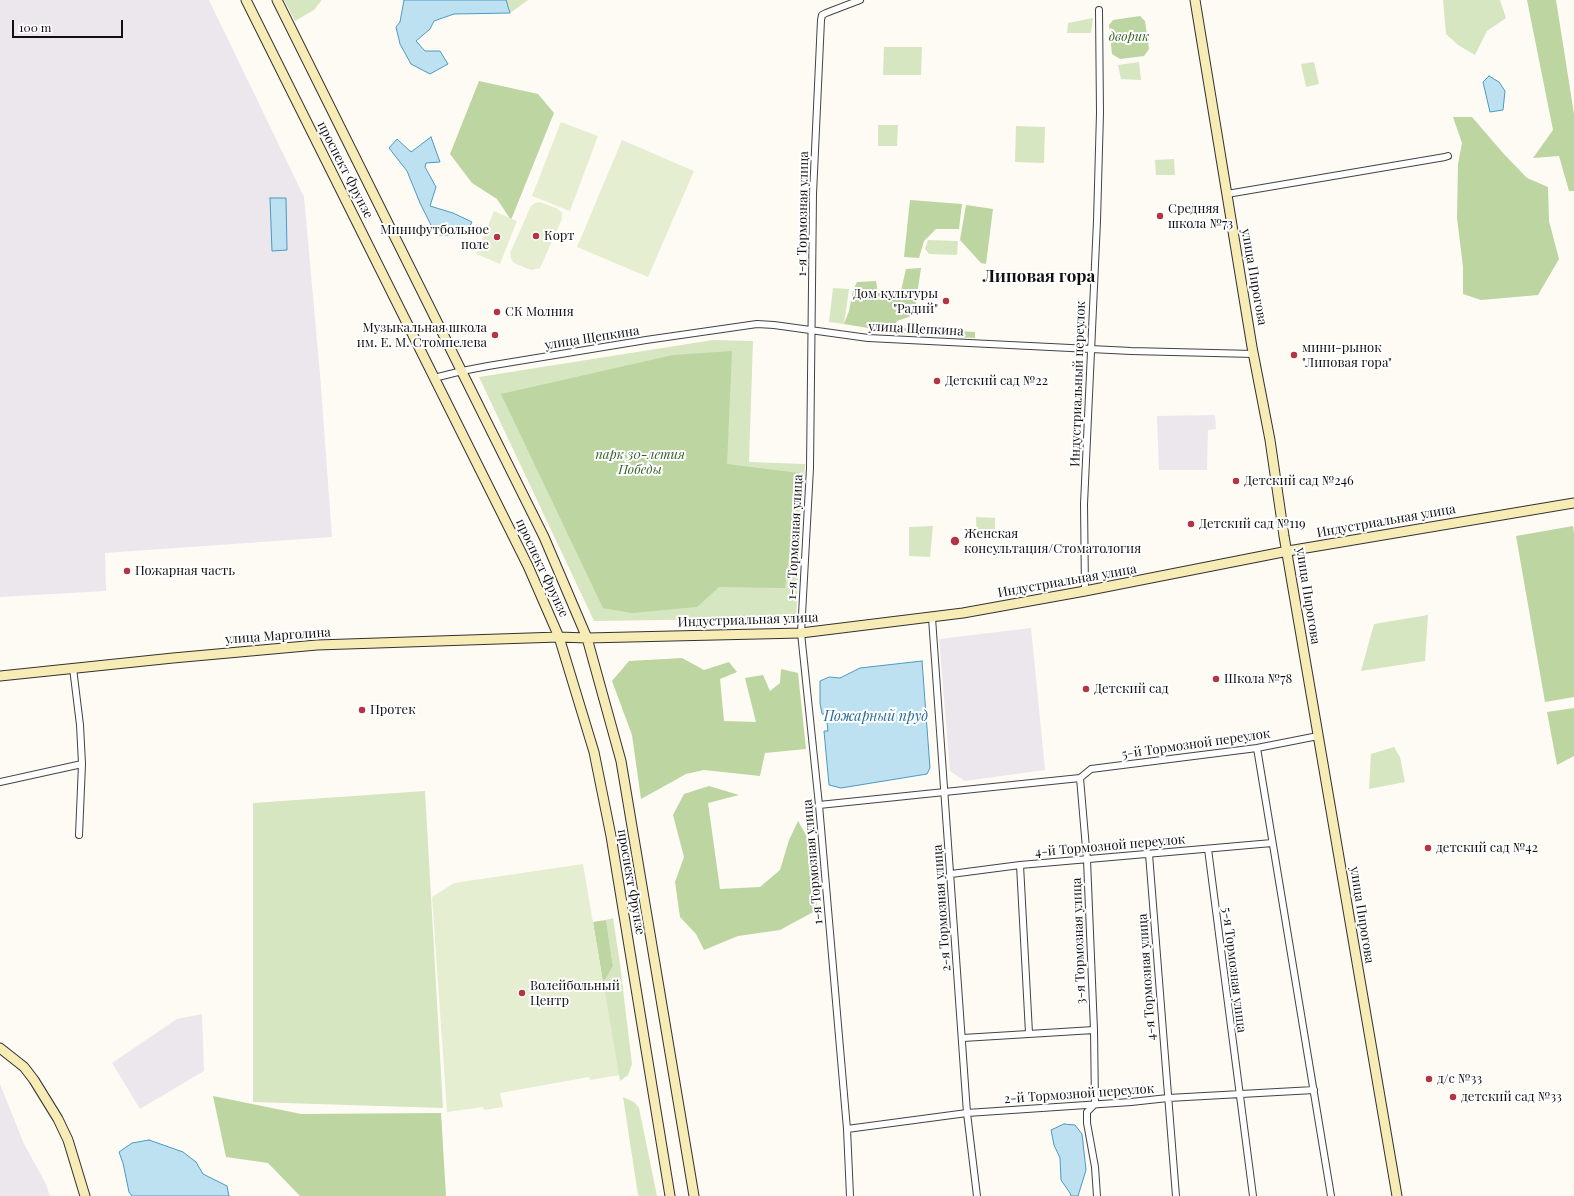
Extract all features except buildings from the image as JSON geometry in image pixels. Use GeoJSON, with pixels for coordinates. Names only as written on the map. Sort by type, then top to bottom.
{"type":"FeatureCollection","features":[{"type":"Feature","properties":{"kind":"street","name":"проспект Фрунзе"},"geometry":{"type":"LineString","coordinates":[[246,0],[528,566],[560,636],[594,752],[608,821],[670,1196]]}},
{"type":"Feature","properties":{"kind":"street","name":"проспект Фрунзе"},"geometry":{"type":"LineString","coordinates":[[277,0],[544,537],[587,638],[621,761],[694,1196]]}},
{"type":"Feature","properties":{"kind":"street","name":"1-я Тормозная улица"},"geometry":{"type":"LineString","coordinates":[[850,1196],[847,1129],[819,805],[801,648],[801,633],[810,468],[813,194],[821,20],[822,15],[826,12],[860,0]]}},
{"type":"Feature","properties":{"kind":"street","name":"улица Пирогова"},"geometry":{"type":"LineString","coordinates":[[1195,0],[1254,354],[1270,440],[1318,736],[1397,1196]]}},
{"type":"Feature","properties":{"kind":"street","name":"Индустриальный переулок"},"geometry":{"type":"LineString","coordinates":[[1085,592],[1084,504],[1099,158],[1099,10]]}},
{"type":"Feature","properties":{"kind":"street"},"geometry":{"type":"LineString","coordinates":[[1227,194],[1448,156]]}},
{"type":"Feature","properties":{"kind":"street","name":"улица Щепкина"},"geometry":{"type":"LineString","coordinates":[[434,378],[462,371],[646,340],[757,324],[868,338],[1090,349],[1254,354]]}},
{"type":"Feature","properties":{"kind":"street","name":"Индустриальная улица"},"geometry":{"type":"LineString","coordinates":[[560,636],[587,638],[801,633],[932,618],[1085,592],[1288,551],[1574,503]]}},
{"type":"Feature","properties":{"kind":"street","name":"2-я Тормозная улица"},"geometry":{"type":"LineString","coordinates":[[932,618],[968,1113],[976,1196]]}},
{"type":"Feature","properties":{"kind":"street","name":"улица Марголина"},"geometry":{"type":"LineString","coordinates":[[0,676],[317,645],[560,636]]}},
{"type":"Feature","properties":{"kind":"street"},"geometry":{"type":"LineString","coordinates":[[73,668],[80,725],[82,764],[79,835]]}},
{"type":"Feature","properties":{"kind":"street","name":"5-й Тормозной переулок"},"geometry":{"type":"LineString","coordinates":[[1080,778],[1091,769],[1257,748],[1318,736]]}},
{"type":"Feature","properties":{"kind":"street"},"geometry":{"type":"LineString","coordinates":[[1257,748],[1331,1196]]}},
{"type":"Feature","properties":{"kind":"street"},"geometry":{"type":"LineString","coordinates":[[0,782],[82,764]]}},
{"type":"Feature","properties":{"kind":"street"},"geometry":{"type":"LineString","coordinates":[[819,805],[1080,778]]}},
{"type":"Feature","properties":{"kind":"street","name":"3-я Тормозная улица"},"geometry":{"type":"LineString","coordinates":[[1080,778],[1087,860],[1094,1030],[1095,1104]]}},
{"type":"Feature","properties":{"kind":"street","name":"4-й Тормозной переулок"},"geometry":{"type":"LineString","coordinates":[[951,874],[1020,865],[1272,844]]}},
{"type":"Feature","properties":{"kind":"street","name":"5-я Тормозная улица"},"geometry":{"type":"LineString","coordinates":[[1208,849],[1253,1196]]}},
{"type":"Feature","properties":{"kind":"street","name":"4-я Тормозная улица"},"geometry":{"type":"LineString","coordinates":[[1149,854],[1176,1196]]}},
{"type":"Feature","properties":{"kind":"street"},"geometry":{"type":"LineString","coordinates":[[1020,865],[1029,1033]]}},
{"type":"Feature","properties":{"kind":"street"},"geometry":{"type":"LineString","coordinates":[[963,1038],[1094,1030]]}},
{"type":"Feature","properties":{"kind":"street"},"geometry":{"type":"LineString","coordinates":[[0,1048],[24,1067],[34,1080],[65,1131],[85,1196]]}},
{"type":"Feature","properties":{"kind":"street","name":"2-й Тормозной переулок"},"geometry":{"type":"LineString","coordinates":[[847,1129],[968,1113],[1168,1098],[1314,1090]]}},
{"type":"Feature","properties":{"kind":"street"},"geometry":{"type":"LineString","coordinates":[[1095,1104],[1087,1112],[1087,1123],[1097,1196]]}},
{"type":"Feature","properties":{"kind":"shaded area"},"geometry":{"type":"Polygon","coordinates":[[[0,0],[209,0],[304,197],[320,374],[332,537],[105,553],[106,591],[0,597],[0,0]]]}},
{"type":"Feature","properties":{"kind":"shaded area"},"geometry":{"type":"Polygon","coordinates":[[[1215,415],[1216,429],[1208,430],[1207,470],[1159,470],[1157,416],[1215,415]]]}},
{"type":"Feature","properties":{"kind":"shaded area"},"geometry":{"type":"Polygon","coordinates":[[[1031,628],[1045,770],[965,781],[950,771],[939,639],[1031,628]]]}},
{"type":"Feature","properties":{"kind":"shaded area"},"geometry":{"type":"Polygon","coordinates":[[[202,1014],[204,1071],[140,1109],[112,1063],[177,1019],[202,1014]]]}},
{"type":"Feature","properties":{"kind":"shaded area"},"geometry":{"type":"Polygon","coordinates":[[[0,1084],[24,1144],[46,1184],[50,1196],[0,1196],[0,1084]]]}},
{"type":"Feature","properties":{"kind":"green space"},"geometry":{"type":"Polygon","coordinates":[[[284,0],[321,1],[314,10],[295,21],[284,0]]]}},
{"type":"Feature","properties":{"kind":"green space"},"geometry":{"type":"Polygon","coordinates":[[[506,0],[528,0],[510,13],[506,0]]]}},
{"type":"Feature","properties":{"kind":"green space"},"geometry":{"type":"Polygon","coordinates":[[[1443,0],[1500,0],[1506,18],[1487,31],[1475,55],[1458,45],[1446,34],[1443,0]]]}},
{"type":"Feature","properties":{"kind":"green space"},"geometry":{"type":"Polygon","coordinates":[[[1527,0],[1556,0],[1574,114],[1574,191],[1569,191],[1559,156],[1533,158],[1553,130],[1527,0]]]}},
{"type":"Feature","properties":{"kind":"green space","name":"дворик"},"geometry":{"type":"Polygon","coordinates":[[[1140,16],[1145,21],[1149,49],[1144,56],[1120,59],[1112,54],[1109,25],[1113,20],[1140,16]]]}},
{"type":"Feature","properties":{"kind":"green space"},"geometry":{"type":"Polygon","coordinates":[[[1093,18],[1091,33],[1067,33],[1068,23],[1093,18]]]}},
{"type":"Feature","properties":{"kind":"green space"},"geometry":{"type":"Polygon","coordinates":[[[884,47],[922,47],[921,75],[883,75],[884,47]]]}},
{"type":"Feature","properties":{"kind":"green space"},"geometry":{"type":"Polygon","coordinates":[[[1139,62],[1141,80],[1121,79],[1118,65],[1139,62]]]}},
{"type":"Feature","properties":{"kind":"green space"},"geometry":{"type":"Polygon","coordinates":[[[1314,62],[1319,84],[1306,87],[1301,64],[1314,62]]]}},
{"type":"Feature","properties":{"kind":"green space"},"geometry":{"type":"Polygon","coordinates":[[[479,81],[538,94],[554,113],[511,220],[497,199],[472,183],[450,154],[479,81]]]}},
{"type":"Feature","properties":{"kind":"green space"},"geometry":{"type":"Polygon","coordinates":[[[1453,117],[1472,117],[1527,178],[1548,187],[1549,221],[1559,259],[1538,295],[1481,300],[1463,294],[1463,267],[1457,218],[1458,164],[1462,143],[1453,117]]]}},
{"type":"Feature","properties":{"kind":"green space"},"geometry":{"type":"Polygon","coordinates":[[[561,122],[598,136],[570,211],[532,196],[561,122]]]}},
{"type":"Feature","properties":{"kind":"green space"},"geometry":{"type":"Polygon","coordinates":[[[878,125],[898,125],[897,146],[878,146],[878,125]]]}},
{"type":"Feature","properties":{"kind":"green space"},"geometry":{"type":"Polygon","coordinates":[[[1016,126],[1045,127],[1044,163],[1015,162],[1016,126]]]}},
{"type":"Feature","properties":{"kind":"green space"},"geometry":{"type":"Polygon","coordinates":[[[622,140],[694,171],[648,277],[577,247],[622,140]]]}},
{"type":"Feature","properties":{"kind":"green space"},"geometry":{"type":"Polygon","coordinates":[[[1174,159],[1175,175],[1156,175],[1155,160],[1174,159]]]}},
{"type":"Feature","properties":{"kind":"green space"},"geometry":{"type":"Polygon","coordinates":[[[910,200],[962,204],[959,229],[936,229],[924,241],[919,258],[904,257],[910,200]]]}},
{"type":"Feature","properties":{"kind":"green space","name":"Корт"},"geometry":{"type":"Polygon","coordinates":[[[540,202],[558,209],[562,213],[562,219],[540,268],[531,270],[514,263],[511,259],[510,253],[531,206],[540,202]]]}},
{"type":"Feature","properties":{"kind":"green space"},"geometry":{"type":"Polygon","coordinates":[[[966,205],[993,209],[986,264],[981,263],[960,240],[966,205]]]}},
{"type":"Feature","properties":{"kind":"green space","name":"Минифутбольное поле"},"geometry":{"type":"Polygon","coordinates":[[[494,211],[517,221],[500,264],[476,254],[494,211]]]}},
{"type":"Feature","properties":{"kind":"green space"},"geometry":{"type":"Polygon","coordinates":[[[928,240],[958,241],[957,255],[929,254],[925,249],[928,240]]]}},
{"type":"Feature","properties":{"kind":"green space"},"geometry":{"type":"Polygon","coordinates":[[[921,268],[914,315],[897,321],[892,332],[844,324],[849,311],[853,290],[857,282],[876,281],[878,293],[900,295],[906,269],[921,268]]]}},
{"type":"Feature","properties":{"kind":"green space"},"geometry":{"type":"Polygon","coordinates":[[[833,288],[849,289],[844,324],[829,322],[833,288]]]}},
{"type":"Feature","properties":{"kind":"green space"},"geometry":{"type":"Polygon","coordinates":[[[899,328],[975,332],[975,338],[899,334],[899,328]]]}},
{"type":"Feature","properties":{"kind":"green space","name":"парк 30-летия Победы"},"geometry":{"type":"Polygon","coordinates":[[[713,340],[753,341],[749,462],[805,464],[796,618],[594,621],[479,377],[713,340]]]}},
{"type":"Feature","properties":{"kind":"green space","name":"парк 30-летия Победы"},"geometry":{"type":"Polygon","coordinates":[[[732,351],[727,464],[799,473],[785,588],[719,587],[697,607],[632,613],[603,608],[501,394],[673,355],[732,351]]]}},
{"type":"Feature","properties":{"kind":"green space"},"geometry":{"type":"Polygon","coordinates":[[[976,517],[995,518],[995,538],[977,538],[976,517]]]}},
{"type":"Feature","properties":{"kind":"green space"},"geometry":{"type":"Polygon","coordinates":[[[933,526],[930,557],[909,556],[909,527],[933,526]]]}},
{"type":"Feature","properties":{"kind":"green space"},"geometry":{"type":"Polygon","coordinates":[[[1573,526],[1574,697],[1545,702],[1516,536],[1573,526]]]}},
{"type":"Feature","properties":{"kind":"green space"},"geometry":{"type":"Polygon","coordinates":[[[1428,615],[1425,661],[1361,671],[1374,624],[1428,615]]]}},
{"type":"Feature","properties":{"kind":"green space"},"geometry":{"type":"Polygon","coordinates":[[[682,658],[704,670],[729,662],[737,672],[720,679],[724,721],[756,722],[745,678],[763,675],[770,691],[780,683],[781,669],[798,673],[806,749],[765,753],[760,776],[704,770],[686,774],[641,799],[632,735],[612,681],[629,661],[682,658]]]}},
{"type":"Feature","properties":{"kind":"green space"},"geometry":{"type":"Polygon","coordinates":[[[1574,708],[1574,756],[1557,765],[1547,712],[1574,708]]]}},
{"type":"Feature","properties":{"kind":"green space"},"geometry":{"type":"Polygon","coordinates":[[[1394,747],[1400,757],[1405,782],[1369,789],[1371,754],[1394,747]]]}},
{"type":"Feature","properties":{"kind":"green space"},"geometry":{"type":"Polygon","coordinates":[[[709,786],[739,795],[708,803],[720,889],[760,887],[780,870],[789,840],[798,821],[813,847],[817,910],[780,930],[738,936],[704,950],[696,934],[680,917],[675,882],[684,857],[673,815],[684,794],[709,786]]]}},
{"type":"Feature","properties":{"kind":"green space"},"geometry":{"type":"Polygon","coordinates":[[[425,791],[443,1108],[253,1102],[253,803],[425,791]]]}},
{"type":"Feature","properties":{"kind":"green space","name":"Волейбольный Центр"},"geometry":{"type":"Polygon","coordinates":[[[583,864],[619,1075],[590,1080],[589,1077],[500,1093],[503,1107],[484,1110],[483,1107],[447,1112],[432,897],[454,883],[583,864]]]}},
{"type":"Feature","properties":{"kind":"green space"},"geometry":{"type":"Polygon","coordinates":[[[613,918],[632,1064],[628,1075],[620,1081],[619,1075],[613,1076],[603,983],[613,966],[606,920],[613,918]]]}},
{"type":"Feature","properties":{"kind":"green space"},"geometry":{"type":"Polygon","coordinates":[[[606,920],[613,966],[603,983],[593,922],[606,920]]]}},
{"type":"Feature","properties":{"kind":"green space"},"geometry":{"type":"Polygon","coordinates":[[[213,1096],[301,1114],[441,1113],[446,1196],[300,1196],[268,1163],[226,1157],[213,1096]]]}},
{"type":"Feature","properties":{"kind":"green space"},"geometry":{"type":"Polygon","coordinates":[[[623,1097],[634,1102],[639,1108],[657,1196],[638,1195],[623,1097]]]}},
{"type":"Feature","properties":{"kind":"water"},"geometry":{"type":"Polygon","coordinates":[[[404,0],[506,0],[510,13],[454,14],[434,21],[430,29],[416,41],[425,51],[440,51],[448,64],[430,74],[411,64],[400,44],[396,27],[400,22],[404,0]]]}},
{"type":"Feature","properties":{"kind":"water"},"geometry":{"type":"Polygon","coordinates":[[[1489,76],[1499,82],[1505,91],[1503,110],[1490,112],[1483,82],[1489,76]]]}},
{"type":"Feature","properties":{"kind":"water"},"geometry":{"type":"Polygon","coordinates":[[[431,137],[440,162],[426,163],[425,167],[436,187],[430,206],[453,213],[472,222],[465,235],[436,235],[420,203],[407,171],[389,148],[397,139],[411,152],[431,137]]]}},
{"type":"Feature","properties":{"kind":"water"},"geometry":{"type":"Polygon","coordinates":[[[270,198],[286,198],[287,250],[272,251],[270,198]]]}},
{"type":"Feature","properties":{"kind":"water","name":"Пожарный пруд"},"geometry":{"type":"Polygon","coordinates":[[[922,661],[930,768],[927,774],[841,788],[829,785],[824,731],[828,731],[826,714],[822,714],[820,703],[820,681],[829,677],[840,678],[860,668],[922,661]]]}},
{"type":"Feature","properties":{"kind":"water"},"geometry":{"type":"Polygon","coordinates":[[[1064,1124],[1075,1125],[1082,1134],[1086,1170],[1078,1196],[1071,1196],[1061,1180],[1060,1158],[1054,1145],[1051,1130],[1064,1124]]]}},
{"type":"Feature","properties":{"kind":"water"},"geometry":{"type":"Polygon","coordinates":[[[149,1140],[183,1152],[196,1162],[203,1174],[227,1186],[229,1196],[132,1196],[129,1192],[123,1163],[119,1152],[132,1143],[149,1140]]]}},
{"type":"Feature","properties":{"kind":"place","name":"Средняя школа №73"},"geometry":{"type":"Point","coordinates":[1160,216]}},
{"type":"Feature","properties":{"kind":"place","name":"Корт"},"geometry":{"type":"Point","coordinates":[536,236]}},
{"type":"Feature","properties":{"kind":"place","name":"Минифутбольное поле"},"geometry":{"type":"Point","coordinates":[497,237]}},
{"type":"Feature","properties":{"kind":"place","name":"Дом культуры \"Радий\""},"geometry":{"type":"Point","coordinates":[946,301]}},
{"type":"Feature","properties":{"kind":"place","name":"СК Молния"},"geometry":{"type":"Point","coordinates":[497,312]}},
{"type":"Feature","properties":{"kind":"place","name":"Музыкальная школа им. Е. М. Стомпелева"},"geometry":{"type":"Point","coordinates":[495,335]}},
{"type":"Feature","properties":{"kind":"place","name":"мини-рынок \"Липовая гора\""},"geometry":{"type":"Point","coordinates":[1294,355]}},
{"type":"Feature","properties":{"kind":"place","name":"Детский сад №22"},"geometry":{"type":"Point","coordinates":[937,381]}},
{"type":"Feature","properties":{"kind":"place","name":"Детский сад №246"},"geometry":{"type":"Point","coordinates":[1236,481]}},
{"type":"Feature","properties":{"kind":"place","name":"Детский сад №119"},"geometry":{"type":"Point","coordinates":[1191,524]}},
{"type":"Feature","properties":{"kind":"place","name":"Женская консультация/Стоматология"},"geometry":{"type":"Point","coordinates":[955,541]}},
{"type":"Feature","properties":{"kind":"place","name":"Пожарная часть"},"geometry":{"type":"Point","coordinates":[127,571]}},
{"type":"Feature","properties":{"kind":"place","name":"Школа №78"},"geometry":{"type":"Point","coordinates":[1216,679]}},
{"type":"Feature","properties":{"kind":"place","name":"Детский сад"},"geometry":{"type":"Point","coordinates":[1086,689]}},
{"type":"Feature","properties":{"kind":"place","name":"Протек"},"geometry":{"type":"Point","coordinates":[362,710]}},
{"type":"Feature","properties":{"kind":"place","name":"детский сад №42"},"geometry":{"type":"Point","coordinates":[1428,848]}},
{"type":"Feature","properties":{"kind":"place","name":"Волейбольный Центр"},"geometry":{"type":"Point","coordinates":[522,993]}},
{"type":"Feature","properties":{"kind":"place","name":"д/с №33"},"geometry":{"type":"Point","coordinates":[1429,1079]}},
{"type":"Feature","properties":{"kind":"place","name":"детский сад №33"},"geometry":{"type":"Point","coordinates":[1453,1097]}},
{"type":"Feature","properties":{"kind":"district","name":"Липовая гора"},"geometry":{"type":"Point","coordinates":[1039,277]}}]}
